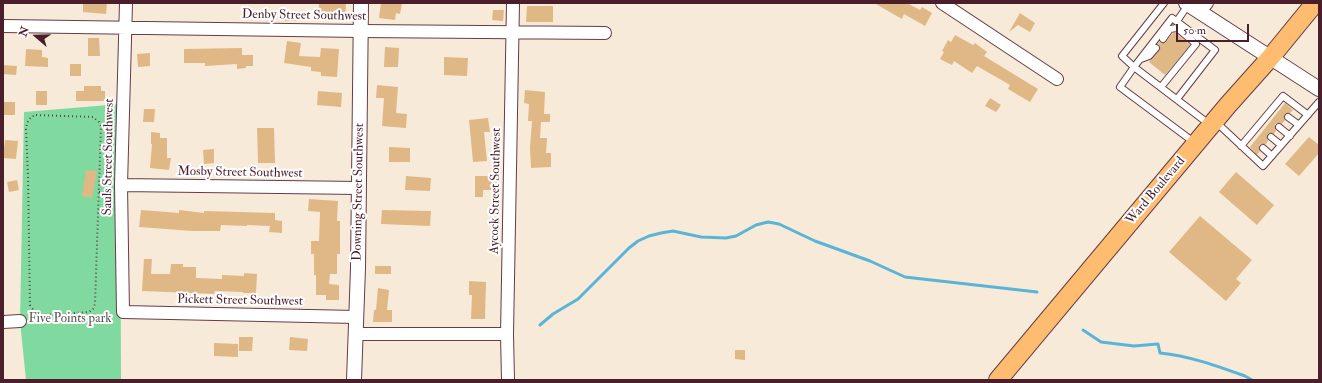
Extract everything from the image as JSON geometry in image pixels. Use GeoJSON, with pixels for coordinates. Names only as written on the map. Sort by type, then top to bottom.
{"type":"FeatureCollection","features":[{"type":"Feature","properties":{"kind":"main road","name":"Ward Boulevard"},"geometry":{"type":"LineString","coordinates":[[1000,379],[1315,3]]}},
{"type":"Feature","properties":{"kind":"street","name":"Sauls Street Southwest"},"geometry":{"type":"LineString","coordinates":[[123,312],[122,185],[126,3]]}},
{"type":"Feature","properties":{"kind":"street","name":"Downing Street Southwest"},"geometry":{"type":"LineString","coordinates":[[354,380],[359,188],[361,3]]}},
{"type":"Feature","properties":{"kind":"street","name":"Aycock Street Southwest"},"geometry":{"type":"LineString","coordinates":[[508,380],[513,3]]}},
{"type":"Feature","properties":{"kind":"street"},"geometry":{"type":"LineString","coordinates":[[949,5],[1058,79]]}},
{"type":"Feature","properties":{"kind":"street"},"geometry":{"type":"LineString","coordinates":[[1195,6],[1270,58],[1319,89]]}},
{"type":"Feature","properties":{"kind":"street","name":"Denby Street Southwest"},"geometry":{"type":"LineString","coordinates":[[3,26],[605,33]]}},
{"type":"Feature","properties":{"kind":"street","name":"Mosby Street Southwest"},"geometry":{"type":"LineString","coordinates":[[122,185],[359,188]]}},
{"type":"Feature","properties":{"kind":"street","name":"Pickett Street Southwest"},"geometry":{"type":"LineString","coordinates":[[123,312],[356,317]]}},
{"type":"Feature","properties":{"kind":"street"},"geometry":{"type":"LineString","coordinates":[[3,322],[20,321]]}},
{"type":"Feature","properties":{"kind":"street"},"geometry":{"type":"LineString","coordinates":[[355,334],[508,334]]}},
{"type":"Feature","properties":{"kind":"lane"},"geometry":{"type":"LineString","coordinates":[[1164,3],[1122,56],[1134,67],[1177,99],[1213,123],[1263,166],[1319,102]]}},
{"type":"Feature","properties":{"kind":"lane"},"geometry":{"type":"LineString","coordinates":[[1177,21],[1195,6]]}},
{"type":"Feature","properties":{"kind":"lane"},"geometry":{"type":"LineString","coordinates":[[1177,99],[1215,50],[1172,18],[1120,87],[1196,144]]}},
{"type":"Feature","properties":{"kind":"lane"},"geometry":{"type":"LineString","coordinates":[[1161,87],[1196,44],[1177,28],[1170,29],[1162,39]]}},
{"type":"Feature","properties":{"kind":"lane"},"geometry":{"type":"LineString","coordinates":[[1140,59],[1150,56],[1156,48]]}},
{"type":"Feature","properties":{"kind":"lane"},"geometry":{"type":"LineString","coordinates":[[1241,146],[1252,139],[1277,108],[1283,96],[1308,115]]}},
{"type":"Feature","properties":{"kind":"lane"},"geometry":{"type":"LineString","coordinates":[[1288,117],[1299,126]]}},
{"type":"Feature","properties":{"kind":"lane"},"geometry":{"type":"LineString","coordinates":[[1279,127],[1290,136]]}},
{"type":"Feature","properties":{"kind":"lane"},"geometry":{"type":"LineString","coordinates":[[1271,137],[1281,145]]}},
{"type":"Feature","properties":{"kind":"lane"},"geometry":{"type":"LineString","coordinates":[[1262,148],[1272,156]]}},
{"type":"Feature","properties":{"kind":"path"},"geometry":{"type":"LineString","coordinates":[[36,115],[93,117],[101,126],[95,304],[93,309],[85,313],[42,315],[32,309],[30,305],[26,129],[29,119],[36,115]]}},
{"type":"Feature","properties":{"kind":"green space","name":"Five Points park"},"geometry":{"type":"Polygon","coordinates":[[[120,104],[121,380],[26,380],[20,321],[24,112],[120,104]]]}},
{"type":"Feature","properties":{"kind":"building"},"geometry":{"type":"Polygon","coordinates":[[[83,3],[107,3],[106,14],[83,12],[83,3]]]}},
{"type":"Feature","properties":{"kind":"building"},"geometry":{"type":"Polygon","coordinates":[[[319,3],[346,4],[345,20],[318,19],[319,3]]]}},
{"type":"Feature","properties":{"kind":"building"},"geometry":{"type":"Polygon","coordinates":[[[381,3],[402,3],[400,14],[396,13],[395,20],[379,18],[381,3]]]}},
{"type":"Feature","properties":{"kind":"building"},"geometry":{"type":"Polygon","coordinates":[[[874,3],[907,3],[920,10],[922,7],[932,13],[925,26],[904,14],[902,19],[874,3]]]}},
{"type":"Feature","properties":{"kind":"building"},"geometry":{"type":"Polygon","coordinates":[[[527,6],[553,6],[553,22],[526,22],[527,6]]]}},
{"type":"Feature","properties":{"kind":"building"},"geometry":{"type":"Polygon","coordinates":[[[493,10],[504,10],[503,21],[492,20],[493,10]]]}},
{"type":"Feature","properties":{"kind":"building"},"geometry":{"type":"Polygon","coordinates":[[[285,12],[298,12],[298,21],[285,21],[285,12]]]}},
{"type":"Feature","properties":{"kind":"building"},"geometry":{"type":"Polygon","coordinates":[[[1020,13],[1035,23],[1030,32],[1018,25],[1009,32],[1020,13]]]}},
{"type":"Feature","properties":{"kind":"building"},"geometry":{"type":"Polygon","coordinates":[[[1173,33],[1176,33],[1190,45],[1165,75],[1149,62],[1160,49],[1158,44],[1159,42],[1165,43],[1173,33]]]}},
{"type":"Feature","properties":{"kind":"building"},"geometry":{"type":"Polygon","coordinates":[[[955,35],[973,45],[975,43],[987,52],[984,56],[1038,89],[1030,102],[1008,89],[1010,85],[977,66],[972,73],[954,61],[952,65],[940,59],[944,52],[942,51],[948,40],[951,42],[955,35]]]}},
{"type":"Feature","properties":{"kind":"building"},"geometry":{"type":"Polygon","coordinates":[[[88,38],[99,38],[100,56],[88,56],[88,38]]]}},
{"type":"Feature","properties":{"kind":"building"},"geometry":{"type":"Polygon","coordinates":[[[287,41],[301,43],[299,56],[320,57],[321,48],[339,49],[337,77],[321,76],[321,72],[311,71],[311,67],[284,63],[287,41]]]}},
{"type":"Feature","properties":{"kind":"building"},"geometry":{"type":"Polygon","coordinates":[[[385,47],[399,48],[398,67],[384,67],[385,47]]]}},
{"type":"Feature","properties":{"kind":"building"},"geometry":{"type":"Polygon","coordinates":[[[242,48],[242,55],[253,55],[253,66],[246,66],[246,68],[237,69],[237,64],[205,66],[205,63],[184,63],[184,49],[242,48]]]}},
{"type":"Feature","properties":{"kind":"building"},"geometry":{"type":"Polygon","coordinates":[[[26,49],[42,50],[42,57],[48,58],[48,67],[25,66],[26,49]]]}},
{"type":"Feature","properties":{"kind":"building"},"geometry":{"type":"Polygon","coordinates":[[[150,53],[150,66],[138,67],[137,54],[150,53]]]}},
{"type":"Feature","properties":{"kind":"building"},"geometry":{"type":"Polygon","coordinates":[[[444,57],[468,58],[467,76],[444,75],[444,57]]]}},
{"type":"Feature","properties":{"kind":"building"},"geometry":{"type":"Polygon","coordinates":[[[70,64],[81,64],[81,76],[70,76],[70,64]]]}},
{"type":"Feature","properties":{"kind":"building"},"geometry":{"type":"Polygon","coordinates":[[[3,65],[17,66],[16,75],[3,74],[3,65]]]}},
{"type":"Feature","properties":{"kind":"building"},"geometry":{"type":"Polygon","coordinates":[[[377,85],[398,87],[396,113],[407,114],[406,128],[382,126],[384,98],[376,98],[377,85]]]}},
{"type":"Feature","properties":{"kind":"building"},"geometry":{"type":"Polygon","coordinates":[[[84,86],[101,86],[101,91],[105,91],[105,101],[76,101],[76,91],[84,91],[84,86]]]}},
{"type":"Feature","properties":{"kind":"building"},"geometry":{"type":"Polygon","coordinates":[[[525,90],[545,92],[544,114],[550,114],[550,122],[541,122],[540,138],[547,138],[546,153],[551,153],[551,167],[531,168],[530,148],[532,121],[528,121],[529,104],[524,103],[525,90]]]}},
{"type":"Feature","properties":{"kind":"building"},"geometry":{"type":"Polygon","coordinates":[[[36,91],[47,91],[47,105],[36,105],[36,91]]]}},
{"type":"Feature","properties":{"kind":"building"},"geometry":{"type":"Polygon","coordinates":[[[318,91],[342,93],[341,107],[317,105],[318,91]]]}},
{"type":"Feature","properties":{"kind":"building"},"geometry":{"type":"Polygon","coordinates":[[[990,98],[1001,105],[996,112],[985,106],[990,98]]]}},
{"type":"Feature","properties":{"kind":"building"},"geometry":{"type":"Polygon","coordinates":[[[3,102],[15,102],[15,115],[3,115],[3,102]]]}},
{"type":"Feature","properties":{"kind":"building"},"geometry":{"type":"Polygon","coordinates":[[[1285,103],[1293,110],[1290,113],[1285,114],[1285,120],[1282,124],[1275,124],[1276,131],[1274,134],[1270,133],[1267,135],[1268,141],[1266,144],[1259,145],[1260,151],[1257,155],[1250,147],[1285,103]]]}},
{"type":"Feature","properties":{"kind":"building"},"geometry":{"type":"Polygon","coordinates":[[[144,109],[155,109],[154,122],[143,122],[144,109]]]}},
{"type":"Feature","properties":{"kind":"building"},"geometry":{"type":"Polygon","coordinates":[[[488,118],[490,132],[484,132],[487,161],[473,162],[469,120],[488,118]]]}},
{"type":"Feature","properties":{"kind":"building"},"geometry":{"type":"Polygon","coordinates":[[[257,128],[274,128],[275,163],[258,163],[257,128]]]}},
{"type":"Feature","properties":{"kind":"building"},"geometry":{"type":"Polygon","coordinates":[[[151,132],[160,133],[160,138],[167,138],[167,158],[171,158],[169,170],[150,168],[152,144],[151,132]]]}},
{"type":"Feature","properties":{"kind":"building"},"geometry":{"type":"Polygon","coordinates":[[[1309,137],[1319,145],[1319,153],[1299,176],[1285,164],[1309,137]]]}},
{"type":"Feature","properties":{"kind":"building"},"geometry":{"type":"Polygon","coordinates":[[[5,140],[18,141],[16,159],[3,158],[5,140]]]}},
{"type":"Feature","properties":{"kind":"building"},"geometry":{"type":"Polygon","coordinates":[[[389,147],[410,148],[410,162],[389,162],[389,147]]]}},
{"type":"Feature","properties":{"kind":"building"},"geometry":{"type":"Polygon","coordinates":[[[214,149],[214,163],[204,164],[203,150],[214,149]]]}},
{"type":"Feature","properties":{"kind":"building"},"geometry":{"type":"Polygon","coordinates":[[[86,170],[97,171],[92,198],[82,196],[86,170]]]}},
{"type":"Feature","properties":{"kind":"building"},"geometry":{"type":"Polygon","coordinates":[[[1236,172],[1274,205],[1257,225],[1219,192],[1236,172]]]}},
{"type":"Feature","properties":{"kind":"building"},"geometry":{"type":"Polygon","coordinates":[[[406,176],[431,178],[430,191],[405,190],[406,176]]]}},
{"type":"Feature","properties":{"kind":"building"},"geometry":{"type":"Polygon","coordinates":[[[475,176],[497,176],[497,190],[483,190],[483,197],[475,197],[475,176]]]}},
{"type":"Feature","properties":{"kind":"building"},"geometry":{"type":"Polygon","coordinates":[[[17,180],[19,190],[9,192],[7,182],[17,180]]]}},
{"type":"Feature","properties":{"kind":"building"},"geometry":{"type":"Polygon","coordinates":[[[309,199],[338,201],[337,221],[340,221],[340,254],[337,254],[337,274],[330,274],[329,284],[339,285],[339,300],[326,300],[326,295],[316,295],[316,275],[314,275],[314,254],[311,254],[311,241],[319,241],[320,212],[308,211],[309,199]]]}},
{"type":"Feature","properties":{"kind":"building"},"geometry":{"type":"Polygon","coordinates":[[[141,210],[179,213],[179,210],[204,213],[204,211],[275,213],[275,220],[282,221],[282,233],[269,232],[270,226],[247,225],[221,225],[220,231],[192,231],[139,227],[141,210]]]}},
{"type":"Feature","properties":{"kind":"building"},"geometry":{"type":"Polygon","coordinates":[[[382,210],[431,211],[430,226],[381,224],[382,210]]]}},
{"type":"Feature","properties":{"kind":"building"},"geometry":{"type":"Polygon","coordinates":[[[1200,216],[1252,260],[1236,279],[1241,283],[1226,301],[1169,252],[1200,216]]]}},
{"type":"Feature","properties":{"kind":"building"},"geometry":{"type":"Polygon","coordinates":[[[144,259],[152,259],[151,274],[170,274],[171,264],[183,264],[183,267],[196,267],[196,278],[222,279],[222,275],[244,276],[244,273],[257,274],[256,293],[215,291],[214,294],[142,291],[144,259]]]}},
{"type":"Feature","properties":{"kind":"building"},"geometry":{"type":"Polygon","coordinates":[[[375,266],[391,266],[391,274],[375,274],[375,266]]]}},
{"type":"Feature","properties":{"kind":"building"},"geometry":{"type":"Polygon","coordinates":[[[469,281],[486,282],[485,319],[471,319],[472,295],[469,295],[469,281]]]}},
{"type":"Feature","properties":{"kind":"building"},"geometry":{"type":"Polygon","coordinates":[[[378,288],[389,290],[387,310],[392,310],[392,322],[373,322],[374,310],[376,310],[378,288]]]}},
{"type":"Feature","properties":{"kind":"building"},"geometry":{"type":"Polygon","coordinates":[[[239,337],[253,337],[252,351],[239,351],[239,337]]]}},
{"type":"Feature","properties":{"kind":"building"},"geometry":{"type":"Polygon","coordinates":[[[290,337],[308,339],[307,351],[289,350],[290,337]]]}},
{"type":"Feature","properties":{"kind":"building"},"geometry":{"type":"Polygon","coordinates":[[[214,343],[238,344],[238,357],[214,356],[214,343]]]}},
{"type":"Feature","properties":{"kind":"building"},"geometry":{"type":"Polygon","coordinates":[[[735,350],[745,350],[745,360],[735,359],[735,350]]]}},
{"type":"Feature","properties":{"kind":"waterway"},"geometry":{"type":"LineString","coordinates":[[540,325],[553,314],[578,299],[629,248],[638,241],[649,236],[673,231],[701,237],[726,238],[736,236],[756,225],[768,222],[779,224],[815,241],[870,261],[905,277],[1037,292]]}},
{"type":"Feature","properties":{"kind":"waterway"},"geometry":{"type":"LineString","coordinates":[[1083,330],[1101,342],[1134,346],[1158,344],[1160,353],[1182,356],[1203,362],[1245,376],[1252,380]]}}]}
